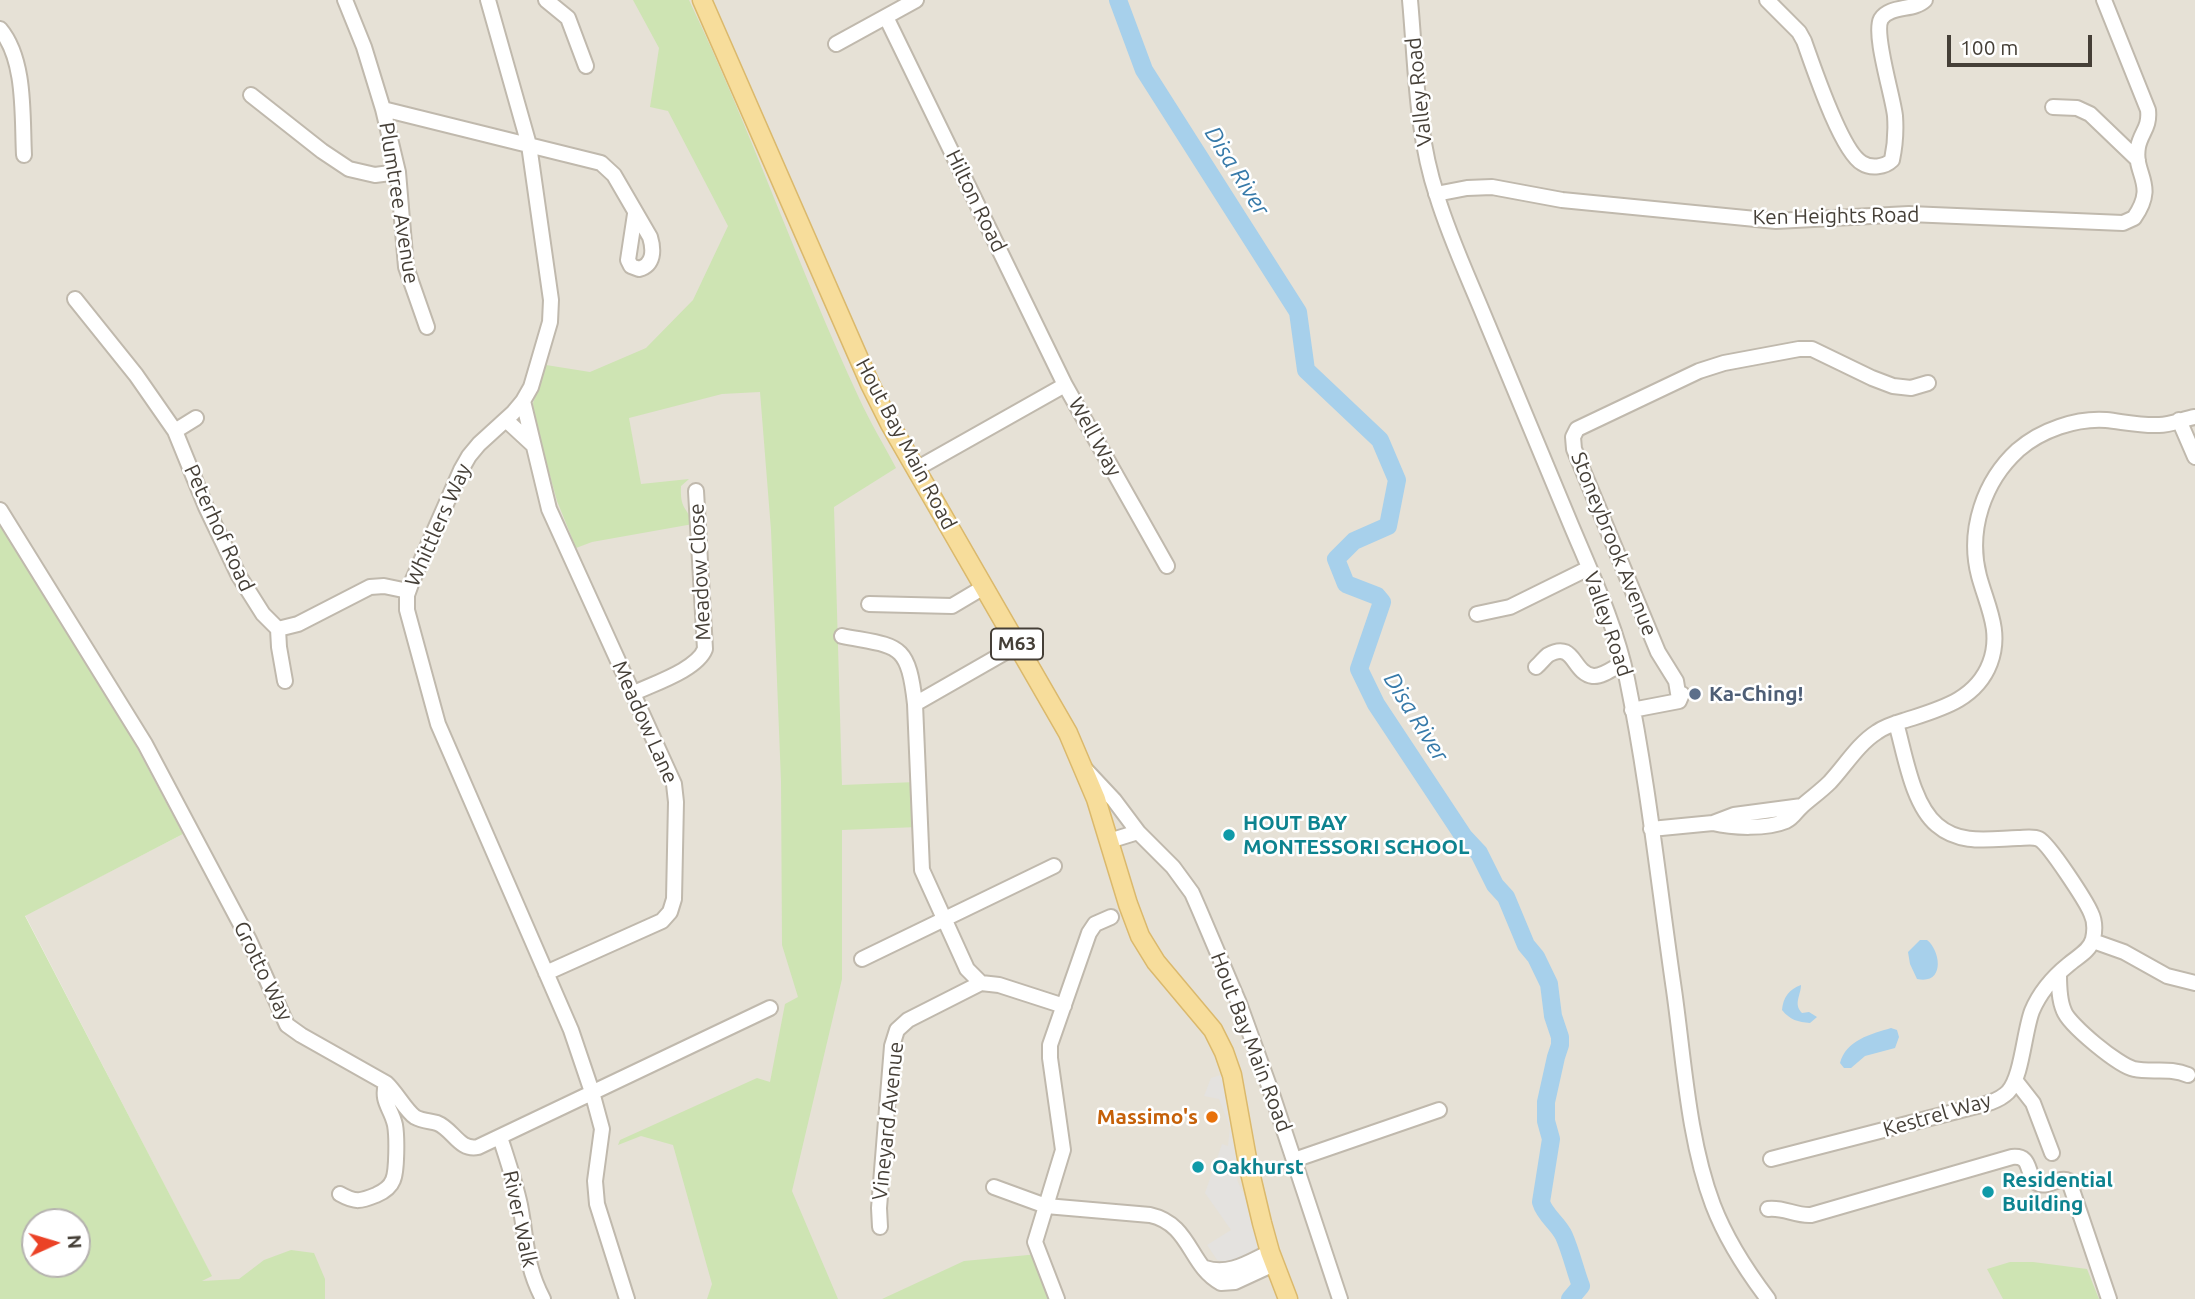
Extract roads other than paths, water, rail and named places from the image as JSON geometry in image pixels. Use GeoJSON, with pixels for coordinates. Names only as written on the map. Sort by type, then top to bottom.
{"type":"FeatureCollection","features":[{"type":"Feature","properties":{"kind":"main road","name":"Hout Bay Main Road"},"geometry":{"type":"LineString","coordinates":[[702,0],[870,384],[890,424],[1068,733],[1084,768],[1110,841],[1140,936],[1156,962],[1213,1030],[1227,1058],[1253,1184],[1272,1258],[1288,1299]]}},
{"type":"Feature","properties":{"kind":"street","name":"Plumtree Avenue"},"geometry":{"type":"LineString","coordinates":[[345,0],[364,47],[383,109],[398,172],[406,267],[427,327]]}},
{"type":"Feature","properties":{"kind":"street","name":"Whittlers Way"},"geometry":{"type":"LineString","coordinates":[[488,0],[529,145],[552,306],[550,322],[531,387],[523,401],[474,449],[461,470],[408,591],[408,621],[438,724],[571,1030],[588,1093],[601,1125],[595,1181],[597,1204],[627,1299]]}},
{"type":"Feature","properties":{"kind":"street"},"geometry":{"type":"LineString","coordinates":[[546,0],[568,18],[586,66]]}},
{"type":"Feature","properties":{"kind":"street"},"geometry":{"type":"LineString","coordinates":[[836,44],[916,0]]}},
{"type":"Feature","properties":{"kind":"street","name":"Valley Road"},"geometry":{"type":"LineString","coordinates":[[1410,0],[1420,116],[1428,166],[1436,194],[1589,568],[1623,663],[1651,828],[1691,1112],[1704,1176],[1728,1238],[1768,1299]]}},
{"type":"Feature","properties":{"kind":"street"},"geometry":{"type":"LineString","coordinates":[[1767,0],[1804,41],[1844,140],[1859,161],[1875,166],[1887,164],[1892,160],[1895,134],[1892,97],[1879,32],[1881,21],[1889,13],[1920,5],[1925,0]]}},
{"type":"Feature","properties":{"kind":"street"},"geometry":{"type":"LineString","coordinates":[[2104,0],[2148,110],[2147,130],[2138,147],[2138,160]]}},
{"type":"Feature","properties":{"kind":"street","name":"Hilton Road"},"geometry":{"type":"LineString","coordinates":[[886,17],[1065,385]]}},
{"type":"Feature","properties":{"kind":"street"},"geometry":{"type":"LineString","coordinates":[[0,29],[11,43],[15,55],[24,155]]}},
{"type":"Feature","properties":{"kind":"street"},"geometry":{"type":"LineString","coordinates":[[251,95],[349,169],[374,175],[398,172]]}},
{"type":"Feature","properties":{"kind":"street"},"geometry":{"type":"LineString","coordinates":[[2053,107],[2077,108],[2090,114],[2138,160]]}},
{"type":"Feature","properties":{"kind":"street"},"geometry":{"type":"LineString","coordinates":[[383,109],[596,161],[614,175],[635,214]]}},
{"type":"Feature","properties":{"kind":"street","name":"Ken Heights Road"},"geometry":{"type":"LineString","coordinates":[[1436,194],[1466,188],[1492,187],[1573,201],[1776,221],[1919,214],[2123,223],[2134,218],[2143,200],[2146,187],[2138,160]]}},
{"type":"Feature","properties":{"kind":"street","name":"Peterhof Road"},"geometry":{"type":"LineString","coordinates":[[75,299],[136,375],[175,431],[206,507],[239,576],[263,614],[278,629]]}},
{"type":"Feature","properties":{"kind":"street","name":"Stoneybrook Avenue"},"geometry":{"type":"LineString","coordinates":[[1632,705],[1678,692],[1676,681],[1653,642],[1574,449],[1573,437],[1577,429],[1699,371],[1724,363],[1799,348],[1812,349],[1893,386],[1911,388],[1927,383]]}},
{"type":"Feature","properties":{"kind":"street","name":"Well Way"},"geometry":{"type":"LineString","coordinates":[[916,469],[1065,385],[1167,566]]}},
{"type":"Feature","properties":{"kind":"street","name":"Meadow Lane"},"geometry":{"type":"LineString","coordinates":[[523,401],[549,509],[675,790],[674,891],[672,906],[667,916],[662,921],[547,974]]}},
{"type":"Feature","properties":{"kind":"street"},"geometry":{"type":"LineString","coordinates":[[1651,828],[1711,823],[1734,815],[1802,806],[1828,784],[1880,729],[1957,702],[1973,690],[1989,664],[1994,646],[1991,611],[1978,573],[1975,546],[1978,520],[1980,509],[1992,484],[2012,456],[2050,430],[2083,421],[2159,425],[2195,416]]}},
{"type":"Feature","properties":{"kind":"street"},"geometry":{"type":"LineString","coordinates":[[175,431],[196,418]]}},
{"type":"Feature","properties":{"kind":"street"},"geometry":{"type":"LineString","coordinates":[[506,420],[532,444]]}},
{"type":"Feature","properties":{"kind":"street"},"geometry":{"type":"LineString","coordinates":[[2179,420],[2195,457]]}},
{"type":"Feature","properties":{"kind":"street","name":"Meadow Close"},"geometry":{"type":"LineString","coordinates":[[632,694],[691,665],[700,658],[705,649],[696,491]]}},
{"type":"Feature","properties":{"kind":"street","name":"Grotto Way"},"geometry":{"type":"LineString","coordinates":[[0,510],[145,744],[249,940],[287,1025],[386,1083],[415,1117],[442,1126],[464,1146],[474,1148],[770,1008]]}},
{"type":"Feature","properties":{"kind":"street"},"geometry":{"type":"LineString","coordinates":[[1477,614],[1510,607],[1589,568]]}},
{"type":"Feature","properties":{"kind":"street"},"geometry":{"type":"LineString","coordinates":[[285,681],[278,629],[305,620],[370,587],[384,586],[408,591]]}},
{"type":"Feature","properties":{"kind":"street"},"geometry":{"type":"LineString","coordinates":[[869,604],[952,606],[984,587]]}},
{"type":"Feature","properties":{"kind":"street"},"geometry":{"type":"LineString","coordinates":[[842,636],[886,644],[898,651],[908,666],[915,704],[922,870],[967,969],[981,983],[999,985],[1064,1006]]}},
{"type":"Feature","properties":{"kind":"street"},"geometry":{"type":"LineString","coordinates":[[915,704],[1018,645]]}},
{"type":"Feature","properties":{"kind":"street"},"geometry":{"type":"LineString","coordinates":[[1536,667],[1547,656],[1560,651],[1568,653],[1580,668],[1592,676],[1600,675],[1623,663]]}},
{"type":"Feature","properties":{"kind":"street"},"geometry":{"type":"LineString","coordinates":[[1895,723],[1918,800],[1930,819],[1949,835],[1962,839],[2028,837],[2042,841],[2091,911],[2093,941],[2124,952],[2167,976],[2195,983]]}},
{"type":"Feature","properties":{"kind":"street","name":"Hout Bay Main Road"},"geometry":{"type":"LineString","coordinates":[[1084,768],[1114,800],[1138,832],[1164,857],[1192,893],[1239,1003],[1278,1110],[1340,1299]]}},
{"type":"Feature","properties":{"kind":"street"},"geometry":{"type":"LineString","coordinates":[[1110,841],[1138,832]]}},
{"type":"Feature","properties":{"kind":"street"},"geometry":{"type":"LineString","coordinates":[[862,958],[1054,866]]}},
{"type":"Feature","properties":{"kind":"street"},"geometry":{"type":"LineString","coordinates":[[1057,1299],[1035,1242],[1063,1150],[1050,1051],[1089,933],[1095,924],[1111,916]]}},
{"type":"Feature","properties":{"kind":"street","name":"Kestrel Way"},"geometry":{"type":"LineString","coordinates":[[1771,1159],[1994,1101],[2007,1093],[2015,1080],[2029,1020],[2042,991],[2087,950],[2093,941]]}},
{"type":"Feature","properties":{"kind":"street"},"geometry":{"type":"LineString","coordinates":[[2059,974],[2062,1008],[2068,1019],[2113,1058],[2133,1069],[2176,1070],[2188,1075]]}},
{"type":"Feature","properties":{"kind":"street","name":"Vineyard Avenue"},"geometry":{"type":"LineString","coordinates":[[880,1227],[882,1157],[892,1046],[897,1030],[908,1020],[981,983]]}},
{"type":"Feature","properties":{"kind":"street"},"geometry":{"type":"LineString","coordinates":[[2015,1080],[2035,1107],[2052,1153]]}},
{"type":"Feature","properties":{"kind":"street"},"geometry":{"type":"LineString","coordinates":[[340,1194],[361,1201],[384,1191],[393,1180],[396,1136],[395,1124],[384,1099],[386,1083]]}},
{"type":"Feature","properties":{"kind":"street"},"geometry":{"type":"LineString","coordinates":[[1294,1160],[1439,1110]]}},
{"type":"Feature","properties":{"kind":"street","name":"River Walk"},"geometry":{"type":"LineString","coordinates":[[500,1137],[520,1204],[528,1263],[543,1299]]}},
{"type":"Feature","properties":{"kind":"street"},"geometry":{"type":"LineString","coordinates":[[1768,1209],[1779,1208],[1811,1215],[2015,1156],[2024,1159],[2037,1183],[2043,1185],[2062,1179],[2068,1181],[2109,1299]]}},
{"type":"Feature","properties":{"kind":"street"},"geometry":{"type":"LineString","coordinates":[[994,1187],[1046,1206],[1158,1216],[1175,1226],[1204,1268],[1229,1271],[1272,1258]]}},
{"type":"Feature","properties":{"kind":"water"},"geometry":{"type":"Polygon","coordinates":[[[1920,940],[1927,940],[1932,945],[1937,959],[1936,972],[1926,979],[1917,979],[1908,952],[1920,940]]]}},
{"type":"Feature","properties":{"kind":"water"},"geometry":{"type":"Polygon","coordinates":[[[1801,985],[1799,1010],[1817,1017],[1810,1023],[1794,1020],[1782,1010],[1787,995],[1801,985]]]}},
{"type":"Feature","properties":{"kind":"water"},"geometry":{"type":"Polygon","coordinates":[[[1891,1028],[1897,1030],[1899,1037],[1895,1048],[1865,1056],[1851,1068],[1844,1068],[1840,1063],[1843,1055],[1854,1043],[1891,1028]]]}},
{"type":"Feature","properties":{"kind":"waterway","name":"Disa River"},"geometry":{"type":"LineString","coordinates":[[1118,0],[1144,70],[1298,312],[1306,370],[1380,440],[1397,480],[1388,526],[1354,541],[1336,559],[1346,584],[1377,596],[1382,602],[1359,669],[1376,704],[1464,837],[1479,853],[1495,885],[1506,897],[1526,945],[1536,957],[1549,984],[1560,1045],[1546,1102],[1546,1121],[1551,1139],[1541,1202],[1564,1236],[1581,1286],[1570,1299]]}},
{"type":"Feature","properties":{"kind":"place","name":"Ka-Ching!"},"geometry":{"type":"Point","coordinates":[1695,694]}},
{"type":"Feature","properties":{"kind":"place","name":"HOUT BAY MONTESSORI SCHOOL"},"geometry":{"type":"Point","coordinates":[1229,835]}},
{"type":"Feature","properties":{"kind":"place","name":"Massimo's"},"geometry":{"type":"Point","coordinates":[1212,1117]}},
{"type":"Feature","properties":{"kind":"place","name":"Oakhurst"},"geometry":{"type":"Point","coordinates":[1198,1167]}},
{"type":"Feature","properties":{"kind":"place","name":"Residential Building"},"geometry":{"type":"Point","coordinates":[1988,1192]}}]}
